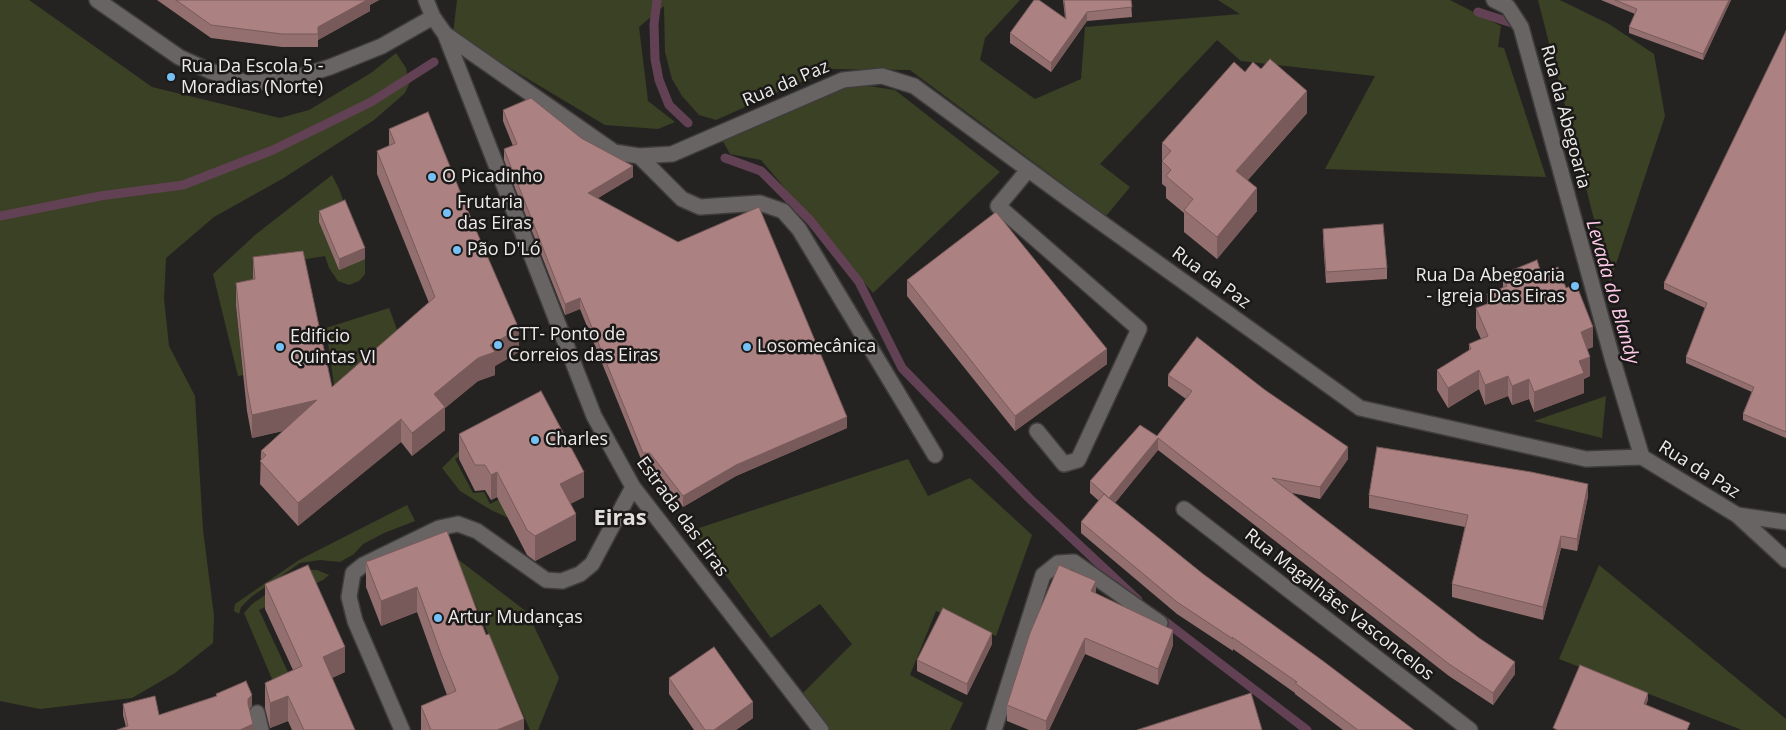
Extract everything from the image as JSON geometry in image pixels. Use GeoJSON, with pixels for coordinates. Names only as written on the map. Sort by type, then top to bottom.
{"type":"FeatureCollection","features":[{"type":"Feature","properties":{"kind":"street"},"geometry":{"type":"LineString","coordinates":[[97,0],[179,58],[246,83],[289,80],[330,67],[382,46],[433,17]]}},
{"type":"Feature","properties":{"kind":"street","name":"Estrada das Eiras"},"geometry":{"type":"LineString","coordinates":[[426,0],[433,17],[444,34],[594,416],[633,488],[821,730]]}},
{"type":"Feature","properties":{"kind":"street","name":"Rua da Abegoaria"},"geometry":{"type":"LineString","coordinates":[[1494,0],[1508,8],[1521,26],[1613,361],[1642,456]]}},
{"type":"Feature","properties":{"kind":"street","name":"Rua da Paz"},"geometry":{"type":"LineString","coordinates":[[444,34],[614,152],[638,156],[672,154],[843,80],[882,76],[914,86],[1360,408],[1586,459],[1642,456],[1737,515],[1786,522]]}},
{"type":"Feature","properties":{"kind":"street"},"geometry":{"type":"LineString","coordinates":[[638,156],[682,198],[700,207],[760,203],[783,212],[799,229],[935,455]]}},
{"type":"Feature","properties":{"kind":"street"},"geometry":{"type":"LineString","coordinates":[[1028,170],[998,206],[1139,329],[1078,460],[1064,464],[1037,431]]}},
{"type":"Feature","properties":{"kind":"street"},"geometry":{"type":"LineString","coordinates":[[402,730],[355,621],[349,597],[353,573],[362,565],[439,528],[458,524],[477,531],[546,580],[562,580],[580,574],[592,564],[633,488]]}},
{"type":"Feature","properties":{"kind":"street","name":"Rua Magalhães Vasconcelos"},"geometry":{"type":"LineString","coordinates":[[1184,509],[1470,730]]}},
{"type":"Feature","properties":{"kind":"street"},"geometry":{"type":"LineString","coordinates":[[1737,515],[1786,560]]}},
{"type":"Feature","properties":{"kind":"street"},"geometry":{"type":"LineString","coordinates":[[994,730],[1043,575],[1058,563],[1074,562],[1160,622]]}},
{"type":"Feature","properties":{"kind":"street"},"geometry":{"type":"LineString","coordinates":[[257,713],[261,730]]}},
{"type":"Feature","properties":{"kind":"green space"},"geometry":{"type":"Polygon","coordinates":[[[0,0],[29,0],[152,87],[280,118],[309,110],[371,73],[396,53],[406,68],[409,84],[405,93],[374,120],[282,179],[214,217],[166,258],[164,299],[169,346],[195,396],[203,530],[214,616],[213,643],[175,673],[132,698],[40,709],[0,701],[0,0]]]}},
{"type":"Feature","properties":{"kind":"green space"},"geometry":{"type":"Polygon","coordinates":[[[457,0],[1020,0],[985,38],[980,60],[1035,99],[1081,79],[1085,27],[1240,14],[1218,0],[1450,0],[1501,26],[1498,47],[1504,48],[1546,177],[1325,169],[1375,76],[1241,61],[1217,40],[1100,164],[1130,187],[1106,216],[910,70],[830,69],[716,120],[699,115],[682,96],[672,79],[665,52],[664,6],[639,27],[648,101],[675,122],[658,129],[605,125],[453,34],[457,0]]]}},
{"type":"Feature","properties":{"kind":"green space"},"geometry":{"type":"Polygon","coordinates":[[[1538,0],[1559,0],[1564,2],[1609,24],[1654,54],[1665,116],[1610,282],[1538,0]]]}},
{"type":"Feature","properties":{"kind":"green space"},"geometry":{"type":"Polygon","coordinates":[[[842,82],[895,90],[1000,172],[873,293],[761,160],[730,154],[720,136],[842,82]]]}},
{"type":"Feature","properties":{"kind":"green space"},"geometry":{"type":"Polygon","coordinates":[[[332,175],[365,260],[365,274],[359,281],[349,285],[338,281],[329,268],[325,256],[269,265],[236,307],[243,375],[238,376],[213,274],[255,235],[332,175]]]}},
{"type":"Feature","properties":{"kind":"green space"},"geometry":{"type":"Polygon","coordinates":[[[389,308],[399,335],[336,399],[326,328],[389,308]]]}},
{"type":"Feature","properties":{"kind":"green space"},"geometry":{"type":"Polygon","coordinates":[[[1606,396],[1602,438],[1534,421],[1606,396]]]}},
{"type":"Feature","properties":{"kind":"green space"},"geometry":{"type":"Polygon","coordinates":[[[495,415],[503,430],[455,459],[473,493],[484,492],[490,504],[510,494],[511,519],[491,510],[460,491],[442,468],[495,415]]]}},
{"type":"Feature","properties":{"kind":"green space"},"geometry":{"type":"Polygon","coordinates":[[[908,459],[928,496],[970,478],[1032,535],[996,636],[936,611],[910,675],[963,703],[950,730],[826,730],[799,697],[852,644],[820,604],[771,638],[693,530],[908,459]]]}},
{"type":"Feature","properties":{"kind":"green space"},"geometry":{"type":"Polygon","coordinates":[[[407,505],[415,521],[384,533],[363,544],[354,554],[340,562],[320,560],[300,563],[251,597],[241,607],[239,614],[234,611],[235,604],[299,560],[407,505]]]}},
{"type":"Feature","properties":{"kind":"green space"},"geometry":{"type":"Polygon","coordinates":[[[455,557],[527,612],[559,678],[538,730],[530,730],[455,557]]]}},
{"type":"Feature","properties":{"kind":"green space"},"geometry":{"type":"Polygon","coordinates":[[[1599,565],[1786,719],[1786,730],[1742,730],[1559,659],[1599,565]]]}},
{"type":"Feature","properties":{"kind":"green space"},"geometry":{"type":"Polygon","coordinates":[[[302,570],[317,570],[329,575],[323,580],[259,610],[294,685],[278,693],[244,613],[252,604],[302,570]]]}},
{"type":"Feature","properties":{"kind":"building"},"geometry":{"type":"Polygon","coordinates":[[[176,0],[367,0],[318,27],[318,34],[282,34],[211,25],[176,0]]]}},
{"type":"Feature","properties":{"kind":"building"},"geometry":{"type":"Polygon","coordinates":[[[1034,0],[1039,0],[1066,19],[1064,0],[1131,0],[1132,7],[1087,12],[1051,63],[1010,33],[1034,0]]]}},
{"type":"Feature","properties":{"kind":"building"},"geometry":{"type":"Polygon","coordinates":[[[1615,0],[1729,0],[1703,54],[1629,27],[1637,9],[1615,0]]]}},
{"type":"Feature","properties":{"kind":"building"},"geometry":{"type":"Polygon","coordinates":[[[1786,31],[1786,432],[1743,414],[1754,387],[1686,357],[1707,303],[1664,283],[1786,31]]]}},
{"type":"Feature","properties":{"kind":"building"},"geometry":{"type":"Polygon","coordinates":[[[1270,59],[1307,91],[1236,171],[1257,188],[1217,237],[1184,210],[1193,199],[1166,176],[1171,170],[1162,161],[1171,151],[1162,143],[1234,62],[1245,72],[1253,62],[1261,69],[1270,59]]]}},
{"type":"Feature","properties":{"kind":"building"},"geometry":{"type":"Polygon","coordinates":[[[531,98],[581,138],[633,166],[588,193],[678,242],[759,207],[847,417],[736,465],[683,496],[650,453],[643,453],[580,298],[565,304],[504,149],[517,144],[503,110],[531,98]]]}},
{"type":"Feature","properties":{"kind":"building"},"geometry":{"type":"Polygon","coordinates":[[[428,112],[472,221],[519,329],[490,345],[495,352],[478,358],[434,394],[445,407],[412,433],[401,419],[298,503],[260,461],[266,455],[261,451],[317,400],[252,415],[247,388],[236,283],[255,279],[253,257],[303,251],[332,387],[435,297],[377,151],[395,143],[389,129],[428,112]]]}},
{"type":"Feature","properties":{"kind":"building"},"geometry":{"type":"Polygon","coordinates":[[[345,200],[365,248],[339,259],[319,211],[345,200]]]}},
{"type":"Feature","properties":{"kind":"building"},"geometry":{"type":"Polygon","coordinates":[[[996,212],[1107,349],[1015,416],[907,280],[996,212]]]}},
{"type":"Feature","properties":{"kind":"building"},"geometry":{"type":"Polygon","coordinates":[[[1383,224],[1387,268],[1326,272],[1323,229],[1383,224]]]}},
{"type":"Feature","properties":{"kind":"building"},"geometry":{"type":"Polygon","coordinates":[[[1537,260],[1541,273],[1558,267],[1566,288],[1576,284],[1593,327],[1581,332],[1590,357],[1579,361],[1584,373],[1534,392],[1529,379],[1512,386],[1508,376],[1485,385],[1479,370],[1448,388],[1437,370],[1471,349],[1469,344],[1488,336],[1476,308],[1490,303],[1487,294],[1507,286],[1503,274],[1537,260]]]}},
{"type":"Feature","properties":{"kind":"building"},"geometry":{"type":"Polygon","coordinates":[[[1197,337],[1265,390],[1348,447],[1320,487],[1272,478],[1479,638],[1515,662],[1493,693],[1449,664],[1158,438],[1109,498],[1090,481],[1140,425],[1157,436],[1192,391],[1168,375],[1197,337]]]}},
{"type":"Feature","properties":{"kind":"building"},"geometry":{"type":"Polygon","coordinates":[[[541,391],[584,472],[560,484],[576,514],[535,536],[527,530],[497,472],[491,475],[485,465],[475,465],[459,434],[541,391]]]}},
{"type":"Feature","properties":{"kind":"building"},"geometry":{"type":"Polygon","coordinates":[[[1377,447],[1531,472],[1588,484],[1577,539],[1561,536],[1543,607],[1452,584],[1468,515],[1369,495],[1377,447]]]}},
{"type":"Feature","properties":{"kind":"building"},"geometry":{"type":"Polygon","coordinates":[[[1104,494],[1203,574],[1414,730],[1358,730],[1295,683],[1297,682],[1177,602],[1081,522],[1104,494]]]}},
{"type":"Feature","properties":{"kind":"building"},"geometry":{"type":"Polygon","coordinates":[[[447,531],[486,635],[489,634],[524,719],[497,730],[431,730],[421,706],[456,691],[417,587],[381,601],[366,562],[447,531]]]}},
{"type":"Feature","properties":{"kind":"building"},"geometry":{"type":"Polygon","coordinates":[[[308,565],[345,647],[323,657],[355,730],[304,730],[288,696],[270,703],[265,683],[302,666],[265,584],[308,565]]]}},
{"type":"Feature","properties":{"kind":"building"},"geometry":{"type":"Polygon","coordinates":[[[1059,565],[1096,581],[1091,591],[1173,630],[1158,669],[1085,638],[1046,721],[1007,705],[1030,633],[1059,565]]]}},
{"type":"Feature","properties":{"kind":"building"},"geometry":{"type":"Polygon","coordinates":[[[943,608],[992,633],[967,684],[917,660],[943,608]]]}},
{"type":"Feature","properties":{"kind":"building"},"geometry":{"type":"Polygon","coordinates":[[[714,647],[753,702],[714,730],[705,730],[669,678],[714,647]]]}},
{"type":"Feature","properties":{"kind":"building"},"geometry":{"type":"Polygon","coordinates":[[[1580,665],[1648,693],[1644,704],[1690,723],[1687,730],[1558,730],[1553,728],[1580,665]]]}},
{"type":"Feature","properties":{"kind":"building"},"geometry":{"type":"Polygon","coordinates":[[[246,681],[252,695],[248,699],[248,704],[253,724],[240,730],[117,730],[128,726],[123,704],[155,696],[159,715],[217,696],[216,694],[246,681]]]}},
{"type":"Feature","properties":{"kind":"building"},"geometry":{"type":"Polygon","coordinates":[[[1251,693],[1262,730],[1137,730],[1251,693]]]}},
{"type":"Feature","properties":{"kind":"waterway"},"geometry":{"type":"LineString","coordinates":[[657,0],[654,24],[655,59],[659,80],[669,105],[688,123]]}},
{"type":"Feature","properties":{"kind":"waterway","name":"Levada do Blandy"},"geometry":{"type":"LineString","coordinates":[[1478,12],[1521,26]]}},
{"type":"Feature","properties":{"kind":"waterway"},"geometry":{"type":"LineString","coordinates":[[0,216],[100,196],[183,185],[273,150],[371,102],[434,62]]}},
{"type":"Feature","properties":{"kind":"waterway"},"geometry":{"type":"LineString","coordinates":[[725,158],[761,171],[810,220],[859,282],[902,368],[1029,498],[1138,600]]}},
{"type":"Feature","properties":{"kind":"waterway"},"geometry":{"type":"LineString","coordinates":[[1158,616],[1307,730]]}},
{"type":"Feature","properties":{"kind":"place","name":"Rua Da Escola 5 - Moradias (Norte)"},"geometry":{"type":"Point","coordinates":[171,77]}},
{"type":"Feature","properties":{"kind":"place","name":"O Picadinho"},"geometry":{"type":"Point","coordinates":[432,177]}},
{"type":"Feature","properties":{"kind":"place","name":"Frutaria das Eiras"},"geometry":{"type":"Point","coordinates":[447,213]}},
{"type":"Feature","properties":{"kind":"place","name":"Pão D'Ló"},"geometry":{"type":"Point","coordinates":[457,250]}},
{"type":"Feature","properties":{"kind":"place","name":"Rua Da Abegoaria - Igreja Das Eiras"},"geometry":{"type":"Point","coordinates":[1575,286]}},
{"type":"Feature","properties":{"kind":"place","name":"CTT- Ponto de Correios das Eiras"},"geometry":{"type":"Point","coordinates":[498,345]}},
{"type":"Feature","properties":{"kind":"place","name":"Edificio Quintas VI"},"geometry":{"type":"Point","coordinates":[280,347]}},
{"type":"Feature","properties":{"kind":"place","name":"Losomecânica"},"geometry":{"type":"Point","coordinates":[747,347]}},
{"type":"Feature","properties":{"kind":"place","name":"Charles"},"geometry":{"type":"Point","coordinates":[535,440]}},
{"type":"Feature","properties":{"kind":"place","name":"Artur Mudanças"},"geometry":{"type":"Point","coordinates":[438,618]}},
{"type":"Feature","properties":{"kind":"district","name":"Eiras"},"geometry":{"type":"Point","coordinates":[620,519]}}]}
